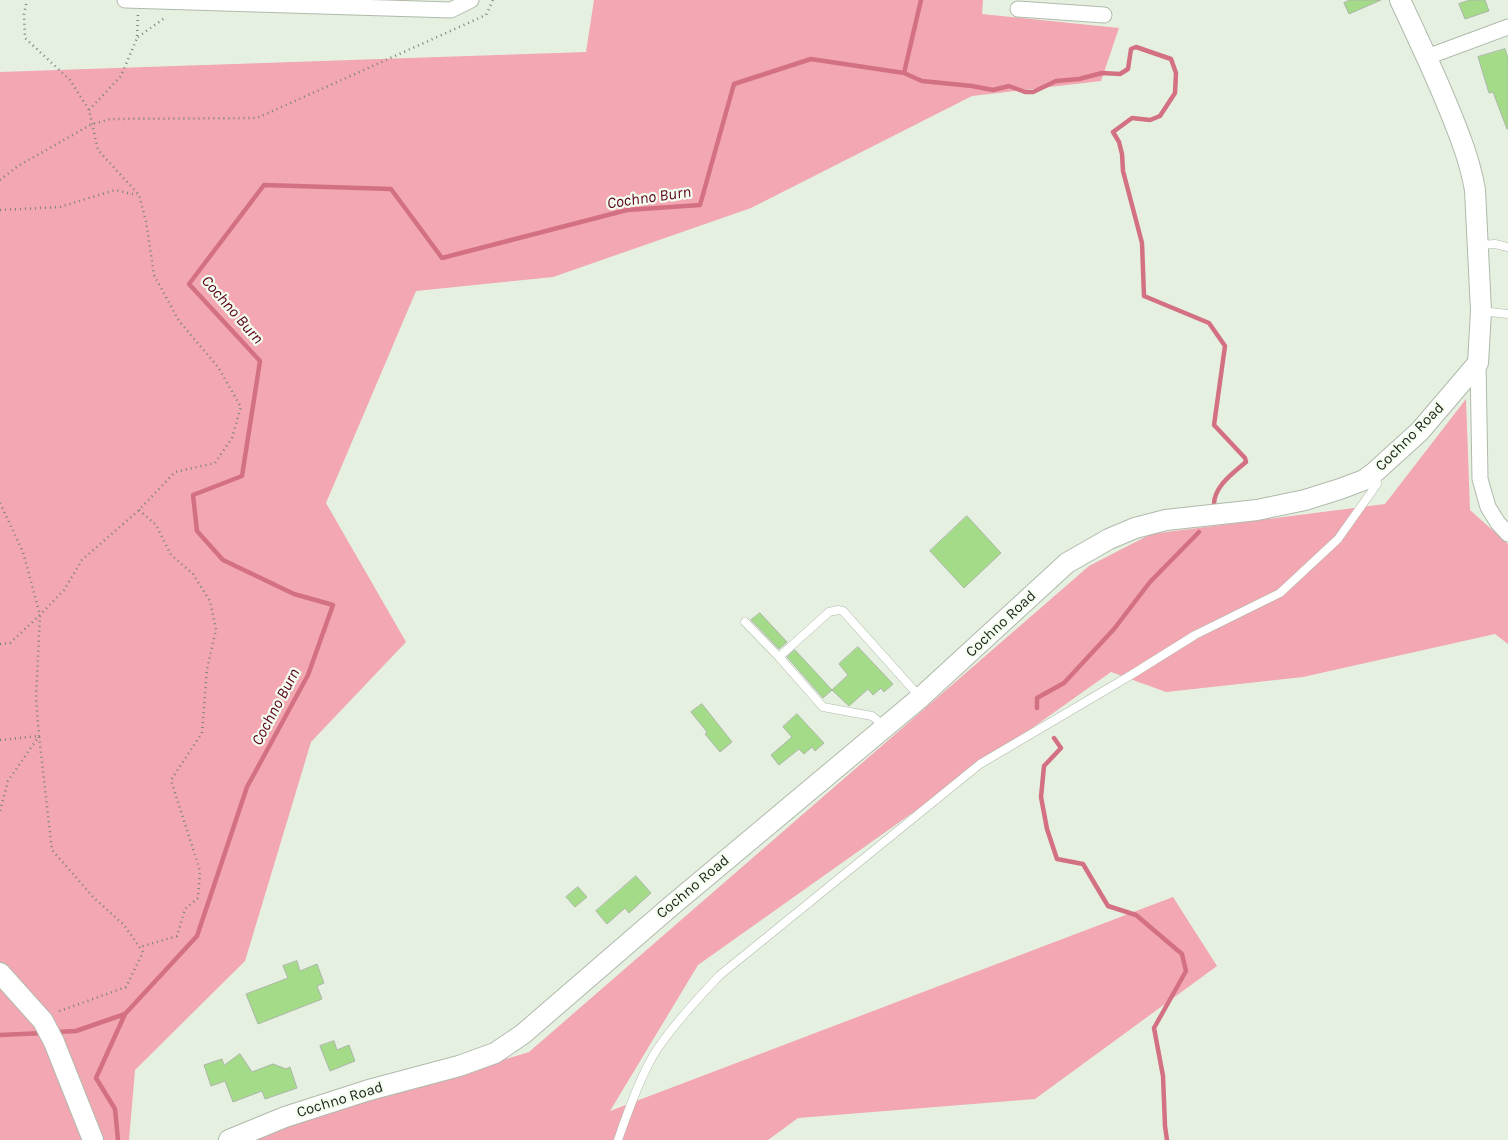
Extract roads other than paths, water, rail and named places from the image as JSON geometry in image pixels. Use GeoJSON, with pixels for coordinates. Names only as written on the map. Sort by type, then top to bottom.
{"type":"FeatureCollection","features":[{"type":"Feature","properties":{"kind":"street"},"geometry":{"type":"LineString","coordinates":[[125,0],[309,3],[451,10],[471,0]]}},
{"type":"Feature","properties":{"kind":"street"},"geometry":{"type":"LineString","coordinates":[[1400,0],[1427,57],[1465,148],[1472,170],[1475,190],[1481,311],[1478,363],[1480,479],[1488,507],[1508,534]]}},
{"type":"Feature","properties":{"kind":"street"},"geometry":{"type":"LineString","coordinates":[[1018,9],[1061,6],[1104,15]]}},
{"type":"Feature","properties":{"kind":"street"},"geometry":{"type":"LineString","coordinates":[[1427,57],[1508,27]]}},
{"type":"Feature","properties":{"kind":"street","name":"Cochno Road"},"geometry":{"type":"LineString","coordinates":[[229,1140],[285,1117],[369,1090],[459,1066],[495,1053],[522,1034],[670,907],[921,698],[1067,563],[1109,539],[1135,528],[1166,520],[1257,510],[1305,500],[1340,490],[1364,480],[1376,472],[1420,431],[1478,363]]}},
{"type":"Feature","properties":{"kind":"street"},"geometry":{"type":"LineString","coordinates":[[0,973],[47,1030],[93,1140]]}},
{"type":"Feature","properties":{"kind":"lane"},"geometry":{"type":"LineString","coordinates":[[1478,245],[1495,244],[1508,248]]}},
{"type":"Feature","properties":{"kind":"lane"},"geometry":{"type":"LineString","coordinates":[[1481,311],[1508,314]]}},
{"type":"Feature","properties":{"kind":"lane"},"geometry":{"type":"LineString","coordinates":[[618,1140],[639,1087],[657,1050],[691,1006],[720,975],[980,764],[1195,635],[1280,593],[1338,539],[1377,484],[1376,472]]}},
{"type":"Feature","properties":{"kind":"lane"},"geometry":{"type":"LineString","coordinates":[[778,657],[829,612],[843,611],[921,698]]}},
{"type":"Feature","properties":{"kind":"lane"},"geometry":{"type":"LineString","coordinates":[[745,622],[823,708],[872,716],[883,728]]}},
{"type":"Feature","properties":{"kind":"waterway","name":"Cochno Burn"},"geometry":{"type":"LineString","coordinates":[[118,1140],[115,1109],[96,1078],[125,1014],[197,936],[247,787],[308,675],[333,605],[294,594],[223,560],[197,531],[193,495],[242,476],[260,361],[189,284],[264,185],[391,189],[442,258],[627,210],[700,205],[734,84],[811,59],[904,73],[921,0]]}},
{"type":"Feature","properties":{"kind":"waterway"},"geometry":{"type":"LineString","coordinates":[[904,73],[922,81],[993,90],[1009,86],[1025,92],[1033,92],[1056,81],[1079,79],[1102,73],[1120,74],[1128,69],[1131,49],[1136,47],[1171,59],[1176,73],[1175,93],[1160,116],[1150,120],[1132,118],[1113,132],[1119,142],[1123,171],[1142,243],[1144,296],[1209,323],[1225,346],[1214,425],[1245,458],[1246,462],[1220,487],[1214,506]]}},
{"type":"Feature","properties":{"kind":"waterway"},"geometry":{"type":"LineString","coordinates":[[1037,708],[1037,698],[1064,683],[1114,629],[1150,582],[1199,532]]}},
{"type":"Feature","properties":{"kind":"waterway"},"geometry":{"type":"LineString","coordinates":[[1054,738],[1061,748],[1044,766],[1041,797],[1047,829],[1057,859],[1083,864],[1108,906],[1136,915],[1182,954],[1186,971],[1154,1028],[1163,1076],[1167,1140]]}},
{"type":"Feature","properties":{"kind":"waterway"},"geometry":{"type":"LineString","coordinates":[[56,1032],[76,1031],[125,1014]]}},
{"type":"Feature","properties":{"kind":"waterway"},"geometry":{"type":"LineString","coordinates":[[0,1035],[44,1033]]}}]}
